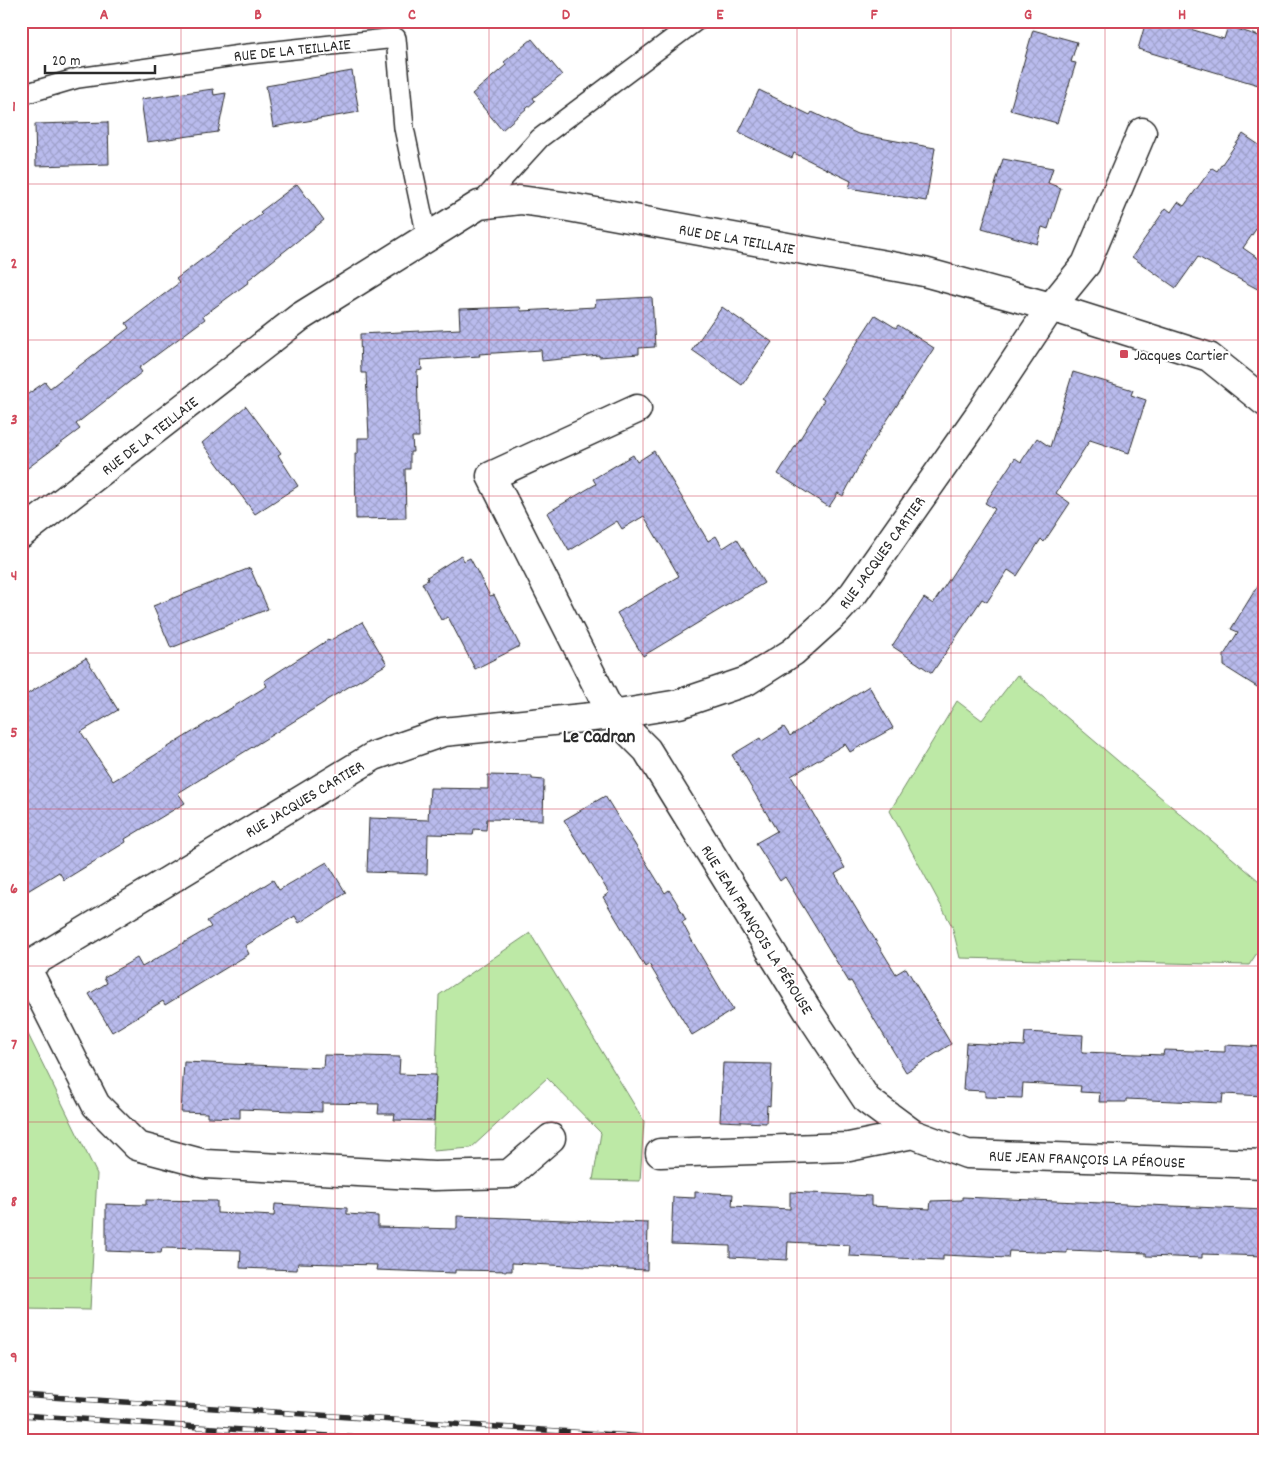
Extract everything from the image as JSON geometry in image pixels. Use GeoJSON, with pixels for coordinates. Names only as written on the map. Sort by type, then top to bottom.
{"type":"FeatureCollection","features":[{"type":"Feature","properties":{"kind":"street"},"geometry":{"type":"LineString","coordinates":[[1051,307],[1086,264],[1142,132]]}},
{"type":"Feature","properties":{"kind":"street","name":"RUE DE LA TEILLAIE"},"geometry":{"type":"LineString","coordinates":[[21,534],[300,317],[479,205],[520,200],[924,272],[1051,307],[1209,357],[1265,402]]}},
{"type":"Feature","properties":{"kind":"street","name":"RUE JACQUES CARTIER"},"geometry":{"type":"LineString","coordinates":[[551,1138],[509,1174],[434,1176],[205,1164],[136,1146],[96,1105],[24,967],[374,756],[443,732],[612,715],[679,704],[747,681],[793,652],[836,613],[854,593],[979,415],[1051,307]]}},
{"type":"Feature","properties":{"kind":"street"},"geometry":{"type":"LineString","coordinates":[[612,715],[491,476],[637,408]]}},
{"type":"Feature","properties":{"kind":"street","name":"RUE JEAN FRANÇOIS LA PÉROUSE"},"geometry":{"type":"LineString","coordinates":[[612,715],[648,750],[808,1012],[866,1100],[913,1134],[967,1154],[1265,1164]]}},
{"type":"Feature","properties":{"kind":"street"},"geometry":{"type":"LineString","coordinates":[[660,1153],[849,1147],[913,1134]]}},
{"type":"Feature","properties":{"kind":"lane"},"geometry":{"type":"LineString","coordinates":[[479,205],[540,138],[696,21]]}},
{"type":"Feature","properties":{"kind":"lane","name":"RUE DE LA TEILLAIE"},"geometry":{"type":"LineString","coordinates":[[21,95],[78,78],[248,54],[396,38],[404,128],[427,237]]}},
{"type":"Feature","properties":{"kind":"green space"},"geometry":{"type":"Polygon","coordinates":[[[1017,675],[1265,886],[1265,941],[1249,965],[960,958],[952,926],[890,811],[957,701],[982,720],[1017,675]]]}},
{"type":"Feature","properties":{"kind":"green space"},"geometry":{"type":"Polygon","coordinates":[[[530,933],[644,1121],[640,1181],[593,1180],[601,1133],[547,1078],[471,1148],[433,1151],[439,995],[530,933]]]}},
{"type":"Feature","properties":{"kind":"green space"},"geometry":{"type":"Polygon","coordinates":[[[21,1020],[97,1174],[90,1310],[21,1309],[21,1020]]]}},
{"type":"Feature","properties":{"kind":"building"},"geometry":{"type":"Polygon","coordinates":[[[1146,21],[1163,21],[1224,39],[1228,26],[1265,38],[1265,87],[1138,49],[1146,21]]]}},
{"type":"Feature","properties":{"kind":"building"},"geometry":{"type":"Polygon","coordinates":[[[1033,30],[1077,42],[1071,62],[1076,63],[1057,123],[1010,110],[1033,30]]]}},
{"type":"Feature","properties":{"kind":"building"},"geometry":{"type":"Polygon","coordinates":[[[532,39],[562,75],[533,98],[535,101],[502,130],[472,94],[506,65],[504,62],[532,39]]]}},
{"type":"Feature","properties":{"kind":"building"},"geometry":{"type":"Polygon","coordinates":[[[352,71],[359,112],[273,127],[266,86],[352,71]]]}},
{"type":"Feature","properties":{"kind":"building"},"geometry":{"type":"Polygon","coordinates":[[[213,89],[214,95],[226,93],[218,132],[147,142],[141,99],[213,89]]]}},
{"type":"Feature","properties":{"kind":"building"},"geometry":{"type":"Polygon","coordinates":[[[759,90],[810,115],[812,112],[858,134],[935,148],[926,201],[849,188],[851,181],[794,153],[792,158],[739,132],[759,90]]]}},
{"type":"Feature","properties":{"kind":"building"},"geometry":{"type":"Polygon","coordinates":[[[108,122],[109,164],[36,166],[35,124],[108,122]]]}},
{"type":"Feature","properties":{"kind":"building"},"geometry":{"type":"Polygon","coordinates":[[[1243,134],[1265,149],[1265,216],[1243,248],[1265,263],[1265,293],[1198,257],[1176,288],[1132,257],[1166,208],[1171,212],[1178,202],[1184,206],[1212,168],[1217,171],[1243,134]]]}},
{"type":"Feature","properties":{"kind":"building"},"geometry":{"type":"Polygon","coordinates":[[[1003,159],[1053,168],[1048,183],[1061,188],[1048,229],[1042,227],[1037,244],[982,228],[1003,159]]]}},
{"type":"Feature","properties":{"kind":"building"},"geometry":{"type":"Polygon","coordinates":[[[297,184],[324,220],[248,280],[249,282],[203,316],[205,319],[139,368],[142,372],[76,424],[80,429],[21,473],[21,399],[45,382],[50,388],[129,328],[126,323],[179,283],[176,279],[262,214],[260,212],[297,184]]]}},
{"type":"Feature","properties":{"kind":"building"},"geometry":{"type":"Polygon","coordinates":[[[652,297],[655,347],[639,348],[639,354],[599,357],[599,355],[542,361],[541,350],[421,360],[422,370],[417,371],[419,437],[412,437],[413,452],[410,452],[410,469],[405,469],[406,518],[356,519],[355,453],[358,453],[358,438],[369,438],[366,373],[361,373],[360,334],[460,329],[459,309],[520,307],[521,311],[595,307],[596,300],[652,297]]]}},
{"type":"Feature","properties":{"kind":"building"},"geometry":{"type":"Polygon","coordinates":[[[722,307],[772,342],[742,385],[692,350],[722,307]]]}},
{"type":"Feature","properties":{"kind":"building"},"geometry":{"type":"Polygon","coordinates":[[[875,315],[896,328],[898,325],[934,348],[866,453],[843,496],[838,493],[829,507],[778,474],[824,400],[821,398],[875,315]]]}},
{"type":"Feature","properties":{"kind":"building"},"geometry":{"type":"Polygon","coordinates":[[[1073,372],[1133,390],[1131,395],[1146,400],[1129,453],[1090,440],[1056,493],[1070,503],[1044,542],[1041,539],[1017,576],[1008,570],[987,602],[982,599],[932,673],[892,646],[924,598],[933,604],[995,509],[985,503],[1015,458],[1021,462],[1037,438],[1050,447],[1073,372]]]}},
{"type":"Feature","properties":{"kind":"building"},"geometry":{"type":"Polygon","coordinates":[[[246,406],[281,453],[278,455],[298,486],[255,514],[202,443],[246,406]]]}},
{"type":"Feature","properties":{"kind":"building"},"geometry":{"type":"Polygon","coordinates":[[[654,451],[708,541],[716,536],[723,548],[737,539],[764,583],[643,656],[617,613],[679,576],[644,516],[622,529],[617,521],[569,551],[547,513],[596,484],[593,479],[633,455],[637,462],[654,451]]]}},
{"type":"Feature","properties":{"kind":"building"},"geometry":{"type":"Polygon","coordinates":[[[461,555],[464,561],[470,558],[490,596],[494,595],[520,646],[475,669],[448,617],[441,620],[422,583],[428,580],[427,577],[461,555]]]}},
{"type":"Feature","properties":{"kind":"building"},"geometry":{"type":"Polygon","coordinates":[[[250,568],[268,609],[171,648],[153,606],[250,568]]]}},
{"type":"Feature","properties":{"kind":"building"},"geometry":{"type":"Polygon","coordinates":[[[1265,574],[1265,692],[1224,666],[1224,655],[1238,632],[1231,629],[1265,574]]]}},
{"type":"Feature","properties":{"kind":"building"},"geometry":{"type":"Polygon","coordinates":[[[362,622],[387,664],[178,793],[185,803],[125,839],[126,842],[64,880],[59,872],[21,895],[21,698],[86,658],[118,710],[81,732],[113,781],[267,686],[264,681],[328,640],[362,622]]]}},
{"type":"Feature","properties":{"kind":"building"},"geometry":{"type":"Polygon","coordinates":[[[869,686],[893,728],[850,752],[845,744],[791,776],[845,868],[835,874],[896,974],[906,968],[951,1044],[906,1072],[785,877],[780,881],[756,843],[777,831],[732,755],[760,738],[762,741],[784,727],[790,736],[869,686]]]}},
{"type":"Feature","properties":{"kind":"building"},"geometry":{"type":"Polygon","coordinates":[[[488,775],[532,776],[532,779],[544,780],[543,820],[487,819],[486,830],[474,829],[473,835],[428,834],[427,874],[367,872],[369,818],[428,820],[430,788],[488,789],[488,775]]]}},
{"type":"Feature","properties":{"kind":"building"},"geometry":{"type":"Polygon","coordinates":[[[605,796],[665,893],[669,890],[677,903],[686,920],[682,922],[733,1010],[692,1035],[649,964],[645,967],[603,897],[609,893],[564,820],[605,796]]]}},
{"type":"Feature","properties":{"kind":"building"},"geometry":{"type":"Polygon","coordinates":[[[327,862],[346,893],[299,923],[295,916],[245,946],[249,954],[165,1005],[163,1001],[112,1032],[89,994],[107,983],[104,977],[137,958],[142,967],[211,927],[207,921],[273,880],[279,890],[327,862]]]}},
{"type":"Feature","properties":{"kind":"building"},"geometry":{"type":"Polygon","coordinates":[[[1025,1032],[1083,1035],[1082,1052],[1163,1055],[1164,1050],[1225,1052],[1225,1045],[1265,1047],[1265,1096],[1223,1094],[1222,1103],[1126,1099],[1126,1102],[1099,1102],[1100,1093],[1080,1092],[1081,1086],[1023,1083],[1022,1098],[985,1097],[985,1091],[963,1090],[966,1043],[1024,1046],[1025,1032]]]}},
{"type":"Feature","properties":{"kind":"building"},"geometry":{"type":"Polygon","coordinates":[[[324,1055],[400,1057],[399,1074],[436,1075],[434,1121],[394,1120],[395,1114],[378,1114],[379,1104],[322,1103],[322,1112],[240,1109],[240,1118],[207,1117],[207,1113],[181,1112],[184,1062],[323,1068],[324,1055]]]}},
{"type":"Feature","properties":{"kind":"building"},"geometry":{"type":"Polygon","coordinates":[[[723,1063],[772,1064],[770,1106],[767,1105],[766,1123],[720,1121],[723,1063]]]}},
{"type":"Feature","properties":{"kind":"building"},"geometry":{"type":"Polygon","coordinates":[[[695,1192],[733,1194],[732,1206],[790,1209],[790,1192],[871,1196],[871,1206],[930,1209],[931,1201],[962,1200],[962,1197],[1265,1210],[1265,1256],[1202,1254],[1202,1258],[1146,1256],[1146,1253],[1067,1250],[1067,1253],[1009,1251],[1008,1258],[943,1255],[943,1260],[849,1256],[850,1245],[788,1242],[787,1260],[730,1257],[730,1246],[671,1244],[673,1197],[695,1198],[695,1192]]]}},
{"type":"Feature","properties":{"kind":"building"},"geometry":{"type":"Polygon","coordinates":[[[146,1200],[217,1201],[217,1213],[274,1216],[275,1204],[347,1208],[347,1214],[378,1216],[378,1227],[457,1229],[457,1216],[648,1223],[647,1270],[512,1263],[512,1271],[455,1270],[455,1273],[376,1270],[377,1265],[298,1263],[297,1270],[240,1268],[241,1250],[162,1248],[161,1253],[106,1251],[106,1204],[146,1205],[146,1200]]]}},
{"type":"Feature","properties":{"kind":"railway"},"geometry":{"type":"LineString","coordinates":[[21,1395],[707,1441]]}},
{"type":"Feature","properties":{"kind":"railway"},"geometry":{"type":"LineString","coordinates":[[21,1415],[404,1441]]}},
{"type":"Feature","properties":{"kind":"place","name":"Jacques Cartier"},"geometry":{"type":"Point","coordinates":[1124,354]}},
{"type":"Feature","properties":{"kind":"district","name":"Le Cadran"},"geometry":{"type":"Point","coordinates":[599,735]}}]}
